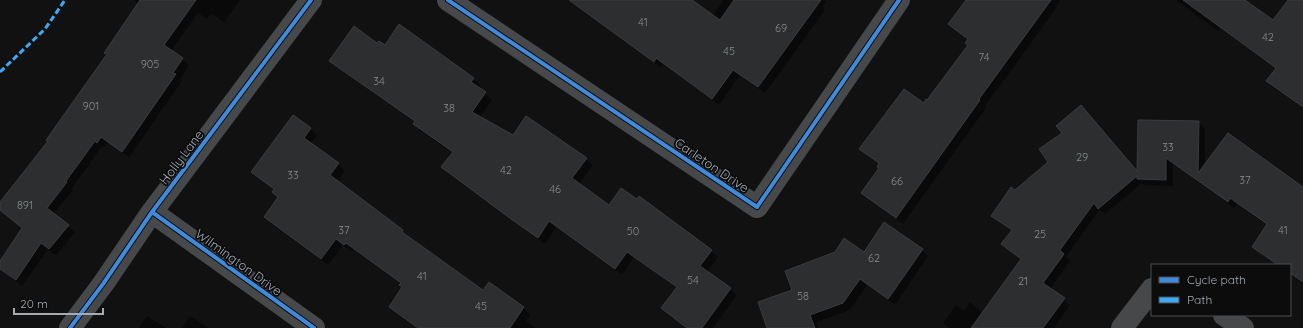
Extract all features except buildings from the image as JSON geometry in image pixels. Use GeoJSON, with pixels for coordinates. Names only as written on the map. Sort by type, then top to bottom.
{"type":"FeatureCollection","features":[{"type":"Feature","properties":{"kind":"street","name":"Holly Lane"},"geometry":{"type":"LineString","coordinates":[[70,328],[103,284],[152,212],[311,0]]}},
{"type":"Feature","properties":{"kind":"street","name":"Carleton Drive"},"geometry":{"type":"LineString","coordinates":[[448,0],[757,207],[899,0]]}},
{"type":"Feature","properties":{"kind":"street","name":"Wilmington Drive"},"geometry":{"type":"LineString","coordinates":[[152,212],[314,328]]}},
{"type":"Feature","properties":{"kind":"street"},"geometry":{"type":"LineString","coordinates":[[1122,328],[1151,290]]}},
{"type":"Feature","properties":{"kind":"street"},"geometry":{"type":"LineString","coordinates":[[1225,316],[1243,328]]}},
{"type":"Feature","properties":{"kind":"marked path"},"geometry":{"type":"LineString","coordinates":[[0,72],[45,29],[65,0]]}},
{"type":"Feature","properties":{"kind":"cycle path"},"geometry":{"type":"LineString","coordinates":[[70,328],[103,284],[152,212],[311,0]]}},
{"type":"Feature","properties":{"kind":"cycle path"},"geometry":{"type":"LineString","coordinates":[[448,0],[757,207],[899,0]]}},
{"type":"Feature","properties":{"kind":"cycle path"},"geometry":{"type":"LineString","coordinates":[[152,212],[314,328]]}}]}
